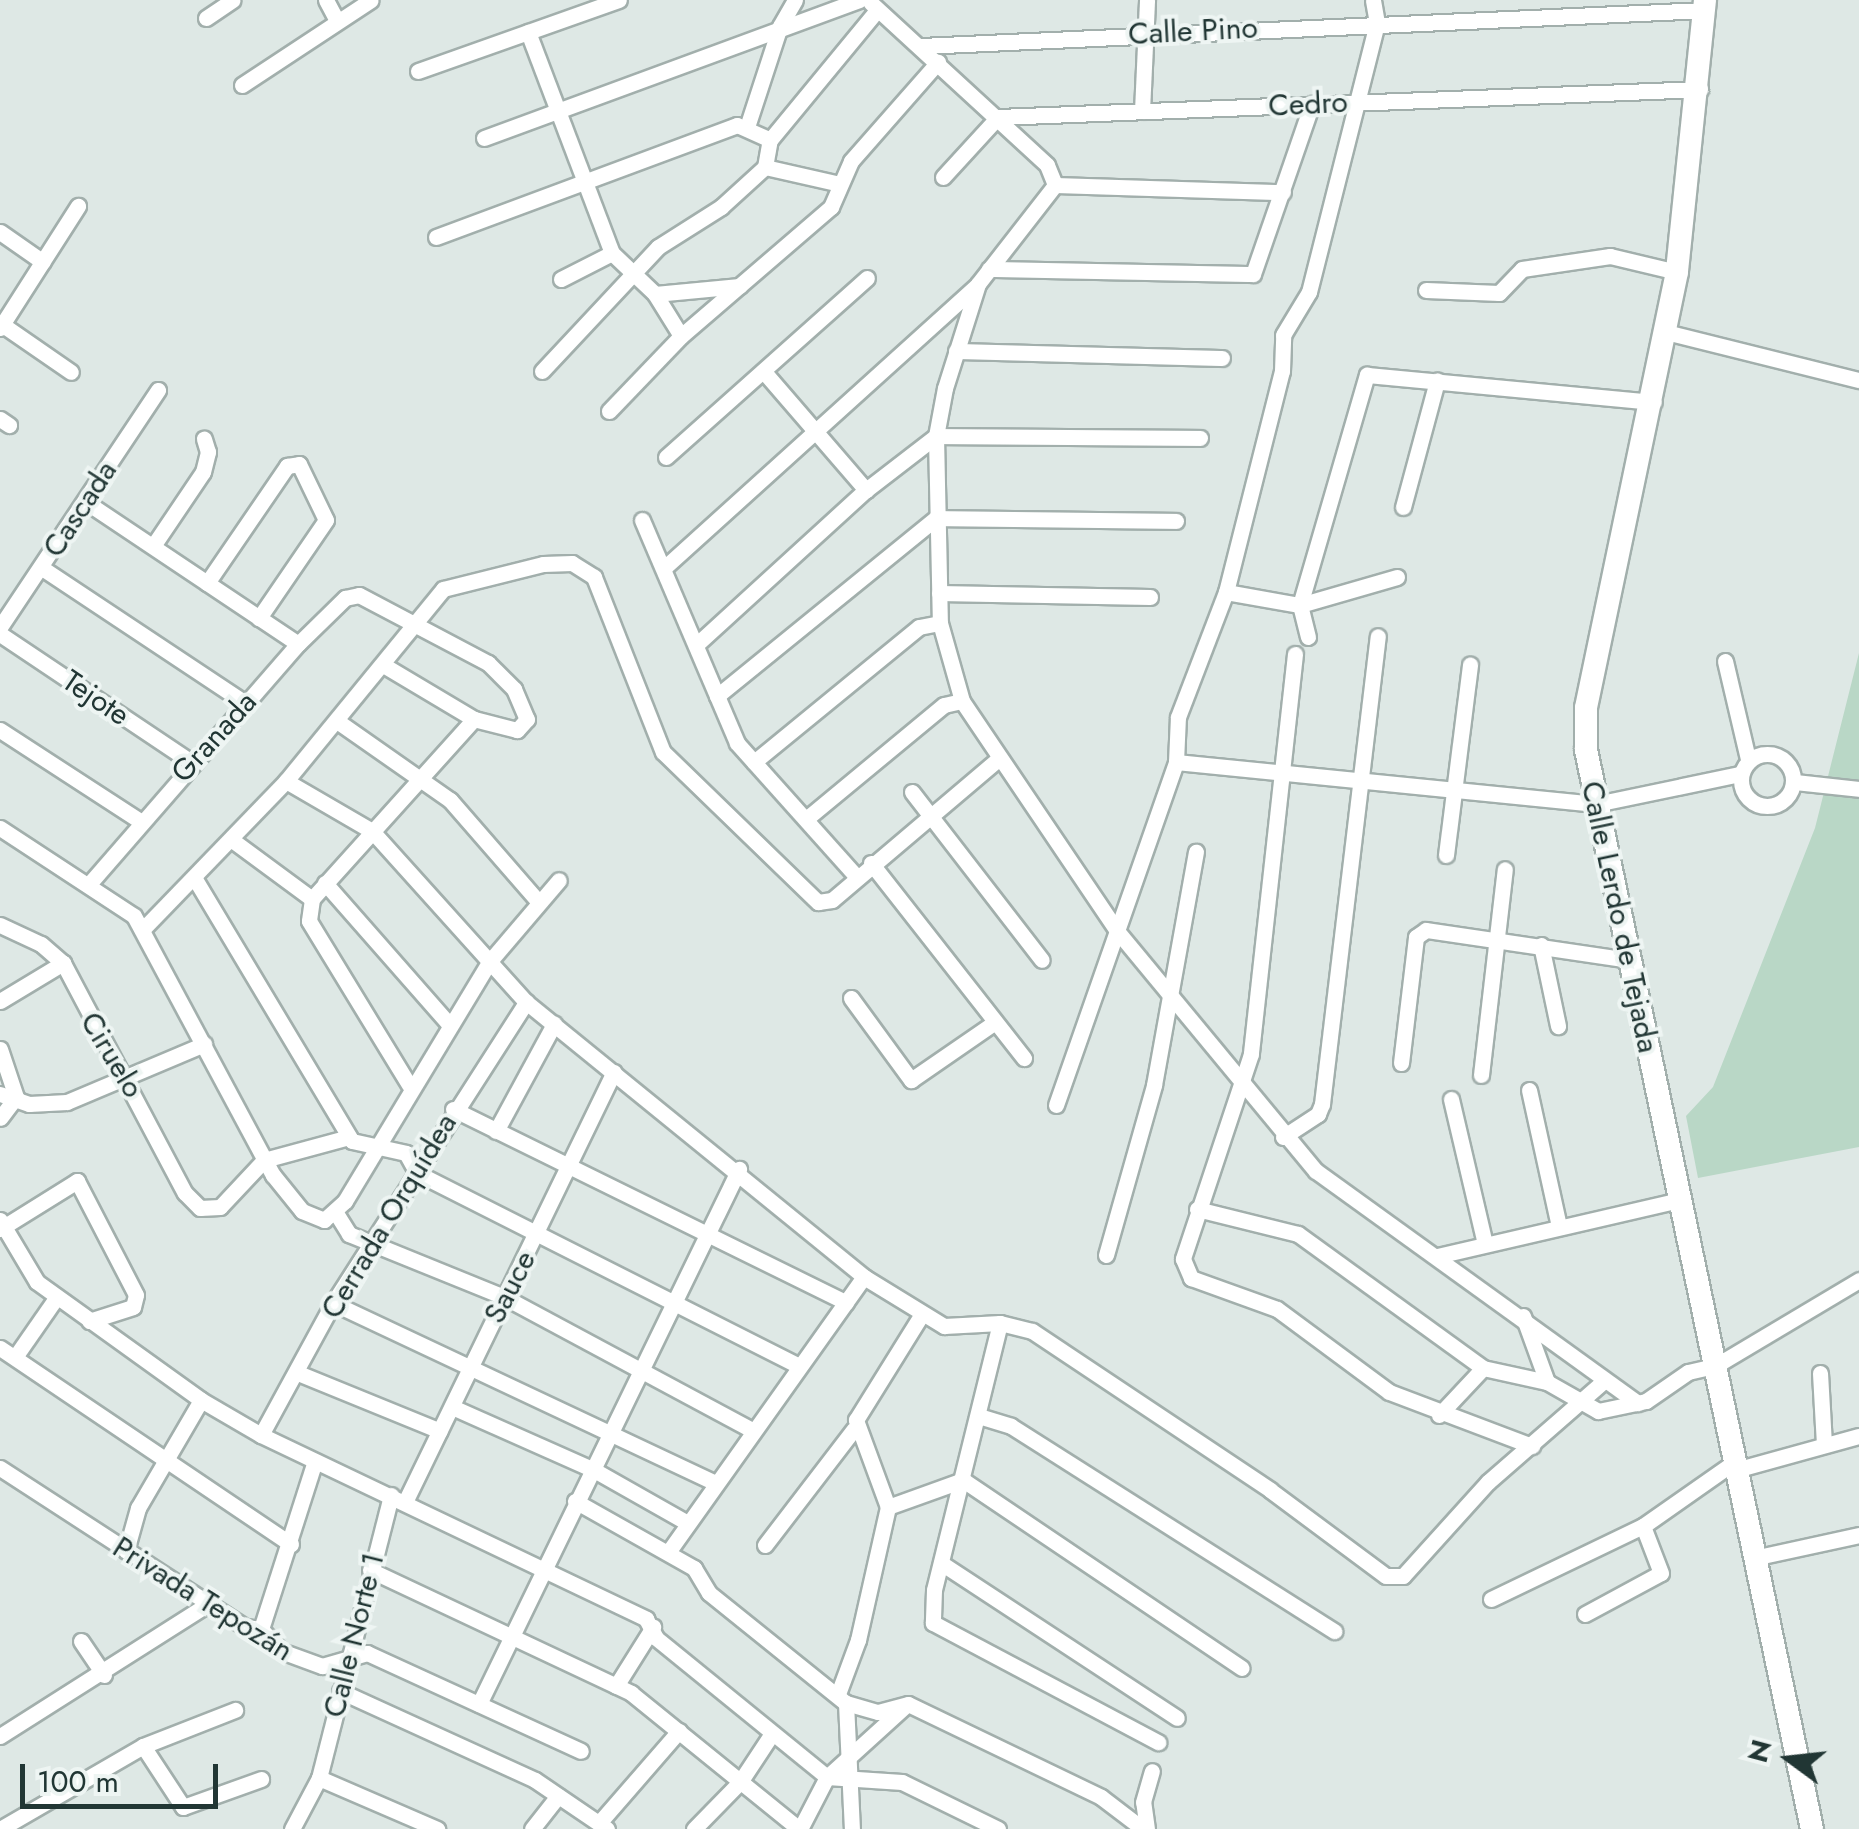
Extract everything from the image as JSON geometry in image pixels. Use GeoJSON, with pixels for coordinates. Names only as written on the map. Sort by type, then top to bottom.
{"type":"FeatureCollection","features":[{"type":"Feature","properties":{"kind":"main road","name":"Calle Lerdo de Tejada"},"geometry":{"type":"LineString","coordinates":[[1705,5],[1700,90],[1677,272],[1654,402],[1586,708],[1596,804],[1758,1556],[1812,1829]]}},
{"type":"Feature","properties":{"kind":"street"},"geometry":{"type":"LineString","coordinates":[[206,18],[233,0]]}},
{"type":"Feature","properties":{"kind":"street"},"geometry":{"type":"LineString","coordinates":[[326,0],[337,21]]}},
{"type":"Feature","properties":{"kind":"street"},"geometry":{"type":"LineString","coordinates":[[242,85],[371,0]]}},
{"type":"Feature","properties":{"kind":"street"},"geometry":{"type":"LineString","coordinates":[[418,71],[619,0]]}},
{"type":"Feature","properties":{"kind":"street"},"geometry":{"type":"LineString","coordinates":[[748,124],[780,26],[795,0]]}},
{"type":"Feature","properties":{"kind":"street"},"geometry":{"type":"LineString","coordinates":[[484,138],[858,0]]}},
{"type":"Feature","properties":{"kind":"street"},"geometry":{"type":"LineString","coordinates":[[1142,110],[1147,0]]}},
{"type":"Feature","properties":{"kind":"street"},"geometry":{"type":"LineString","coordinates":[[1056,1105],[1176,762],[1178,717],[1226,592],[1282,372],[1283,335],[1309,292],[1377,23],[1373,0]]}},
{"type":"Feature","properties":{"kind":"street"},"geometry":{"type":"LineString","coordinates":[[542,371],[635,278],[658,247],[720,207],[765,167],[770,140],[873,5],[998,116],[1047,165],[1055,185]]}},
{"type":"Feature","properties":{"kind":"street","name":"Calle Pino"},"geometry":{"type":"LineString","coordinates":[[921,46],[1705,5]]}},
{"type":"Feature","properties":{"kind":"street"},"geometry":{"type":"LineString","coordinates":[[528,32],[612,253],[655,294],[681,336]]}},
{"type":"Feature","properties":{"kind":"street"},"geometry":{"type":"LineString","coordinates":[[609,411],[681,336],[831,206],[851,160],[938,62]]}},
{"type":"Feature","properties":{"kind":"street","name":"Cedro"},"geometry":{"type":"LineString","coordinates":[[998,116],[1700,90]]}},
{"type":"Feature","properties":{"kind":"street"},"geometry":{"type":"LineString","coordinates":[[990,268],[1253,274],[1312,104]]}},
{"type":"Feature","properties":{"kind":"street"},"geometry":{"type":"LineString","coordinates":[[943,177],[998,116]]}},
{"type":"Feature","properties":{"kind":"street"},"geometry":{"type":"LineString","coordinates":[[748,124],[770,140]]}},
{"type":"Feature","properties":{"kind":"street"},"geometry":{"type":"LineString","coordinates":[[436,238],[748,124]]}},
{"type":"Feature","properties":{"kind":"street"},"geometry":{"type":"LineString","coordinates":[[765,167],[840,184]]}},
{"type":"Feature","properties":{"kind":"street"},"geometry":{"type":"LineString","coordinates":[[1055,185],[1282,192]]}},
{"type":"Feature","properties":{"kind":"street"},"geometry":{"type":"LineString","coordinates":[[664,568],[978,284],[1055,185]]}},
{"type":"Feature","properties":{"kind":"street"},"geometry":{"type":"LineString","coordinates":[[71,372],[1,325],[78,206]]}},
{"type":"Feature","properties":{"kind":"street"},"geometry":{"type":"LineString","coordinates":[[0,232],[43,262]]}},
{"type":"Feature","properties":{"kind":"street"},"geometry":{"type":"LineString","coordinates":[[561,279],[612,253]]}},
{"type":"Feature","properties":{"kind":"street"},"geometry":{"type":"LineString","coordinates":[[1426,290],[1498,293],[1522,269],[1610,256],[1677,272]]}},
{"type":"Feature","properties":{"kind":"street"},"geometry":{"type":"LineString","coordinates":[[666,458],[867,278]]}},
{"type":"Feature","properties":{"kind":"street"},"geometry":{"type":"LineString","coordinates":[[978,284],[956,351],[936,436],[940,623],[962,701],[997,760],[1118,932],[1283,1137],[1316,1171],[1523,1316],[1638,1403]]}},
{"type":"Feature","properties":{"kind":"street"},"geometry":{"type":"LineString","coordinates":[[655,294],[740,286]]}},
{"type":"Feature","properties":{"kind":"street"},"geometry":{"type":"LineString","coordinates":[[1666,332],[1859,380]]}},
{"type":"Feature","properties":{"kind":"street"},"geometry":{"type":"LineString","coordinates":[[956,351],[1222,358]]}},
{"type":"Feature","properties":{"kind":"street"},"geometry":{"type":"LineString","coordinates":[[765,373],[866,490]]}},
{"type":"Feature","properties":{"kind":"street"},"geometry":{"type":"LineString","coordinates":[[1308,636],[1300,604],[1359,386],[1367,375],[1654,402]]}},
{"type":"Feature","properties":{"kind":"street"},"geometry":{"type":"LineString","coordinates":[[1402,507],[1437,381]]}},
{"type":"Feature","properties":{"kind":"street","name":"Cascada"},"geometry":{"type":"LineString","coordinates":[[0,630],[158,390]]}},
{"type":"Feature","properties":{"kind":"street"},"geometry":{"type":"LineString","coordinates":[[696,645],[866,490],[936,436],[1200,438]]}},
{"type":"Feature","properties":{"kind":"street"},"geometry":{"type":"LineString","coordinates":[[152,546],[203,472],[208,452],[204,439]]}},
{"type":"Feature","properties":{"kind":"street"},"geometry":{"type":"LineString","coordinates":[[207,583],[287,466],[299,464],[326,520],[258,618]]}},
{"type":"Feature","properties":{"kind":"street"},"geometry":{"type":"LineString","coordinates":[[86,502],[298,644]]}},
{"type":"Feature","properties":{"kind":"street"},"geometry":{"type":"LineString","coordinates":[[717,696],[936,518],[1176,521]]}},
{"type":"Feature","properties":{"kind":"street"},"geometry":{"type":"LineString","coordinates":[[642,520],[737,743],[856,876]]}},
{"type":"Feature","properties":{"kind":"street"},"geometry":{"type":"LineString","coordinates":[[144,928],[286,781],[453,583],[543,564],[584,566],[601,589],[654,736],[672,765],[818,902],[832,900],[997,760]]}},
{"type":"Feature","properties":{"kind":"street"},"geometry":{"type":"LineString","coordinates":[[42,568],[245,703]]}},
{"type":"Feature","properties":{"kind":"street"},"geometry":{"type":"LineString","coordinates":[[1226,592],[1300,604],[1397,577]]}},
{"type":"Feature","properties":{"kind":"street"},"geometry":{"type":"LineString","coordinates":[[939,593],[1150,597]]}},
{"type":"Feature","properties":{"kind":"street","name":"Granada"},"geometry":{"type":"LineString","coordinates":[[90,883],[191,762],[345,598],[366,596],[415,625]]}},
{"type":"Feature","properties":{"kind":"street"},"geometry":{"type":"LineString","coordinates":[[754,762],[919,626],[940,623]]}},
{"type":"Feature","properties":{"kind":"street"},"geometry":{"type":"LineString","coordinates":[[384,666],[474,718],[517,730],[527,713],[514,688],[488,663],[415,625]]}},
{"type":"Feature","properties":{"kind":"street","name":"Tejote"},"geometry":{"type":"LineString","coordinates":[[0,630],[191,762]]}},
{"type":"Feature","properties":{"kind":"street"},"geometry":{"type":"LineString","coordinates":[[1283,1137],[1318,1114],[1322,1104],[1378,636]]}},
{"type":"Feature","properties":{"kind":"street"},"geometry":{"type":"LineString","coordinates":[[1295,654],[1250,1054],[1236,1081],[1182,1259],[1191,1278],[1276,1309],[1388,1392],[1439,1415],[1532,1446]]}},
{"type":"Feature","properties":{"kind":"street"},"geometry":{"type":"LineString","coordinates":[[1724,662],[1748,759]]}},
{"type":"Feature","properties":{"kind":"street"},"geometry":{"type":"LineString","coordinates":[[1446,855],[1470,665]]}},
{"type":"Feature","properties":{"kind":"street"},"geometry":{"type":"LineString","coordinates":[[806,819],[944,705],[962,701]]}},
{"type":"Feature","properties":{"kind":"street"},"geometry":{"type":"LineString","coordinates":[[409,1085],[309,920],[312,899],[474,718]]}},
{"type":"Feature","properties":{"kind":"street"},"geometry":{"type":"LineString","coordinates":[[337,721],[422,776],[538,900]]}},
{"type":"Feature","properties":{"kind":"street"},"geometry":{"type":"LineString","coordinates":[[0,730],[140,821]]}},
{"type":"Feature","properties":{"kind":"street"},"geometry":{"type":"LineString","coordinates":[[1176,762],[1596,804],[1739,774],[1748,759],[1766,753],[1782,757],[1795,782]]}},
{"type":"Feature","properties":{"kind":"street"},"geometry":{"type":"LineString","coordinates":[[1739,774],[1749,800],[1766,809],[1795,782],[1859,789]]}},
{"type":"Feature","properties":{"kind":"street"},"geometry":{"type":"LineString","coordinates":[[286,781],[372,831],[526,1002],[739,1170],[864,1277],[920,1317],[944,1326],[1000,1323],[1032,1331],[1270,1490],[1386,1576],[1403,1576],[1488,1482],[1606,1380]]}},
{"type":"Feature","properties":{"kind":"street"},"geometry":{"type":"LineString","coordinates":[[912,792],[1042,960]]}},
{"type":"Feature","properties":{"kind":"street"},"geometry":{"type":"LineString","coordinates":[[0,828],[90,883],[144,928],[264,1160],[302,1211],[324,1220],[336,1213],[409,1085],[490,960],[559,880]]}},
{"type":"Feature","properties":{"kind":"street"},"geometry":{"type":"LineString","coordinates":[[232,840],[312,899]]}},
{"type":"Feature","properties":{"kind":"street"},"geometry":{"type":"LineString","coordinates":[[1106,1255],[1154,1084],[1196,852]]}},
{"type":"Feature","properties":{"kind":"street"},"geometry":{"type":"LineString","coordinates":[[872,863],[1024,1058]]}},
{"type":"Feature","properties":{"kind":"street"},"geometry":{"type":"LineString","coordinates":[[1481,1075],[1493,937],[1505,869]]}},
{"type":"Feature","properties":{"kind":"street"},"geometry":{"type":"LineString","coordinates":[[195,879],[349,1137]]}},
{"type":"Feature","properties":{"kind":"street"},"geometry":{"type":"LineString","coordinates":[[325,883],[448,1024]]}},
{"type":"Feature","properties":{"kind":"street"},"geometry":{"type":"LineString","coordinates":[[0,946],[7,928]]}},
{"type":"Feature","properties":{"kind":"street","name":"Ciruelo"},"geometry":{"type":"LineString","coordinates":[[7,928],[63,963],[126,1075],[188,1198],[200,1208],[220,1206],[264,1160]]}},
{"type":"Feature","properties":{"kind":"street"},"geometry":{"type":"LineString","coordinates":[[1401,1063],[1416,937],[1426,930],[1628,960]]}},
{"type":"Feature","properties":{"kind":"street"},"geometry":{"type":"LineString","coordinates":[[1541,945],[1558,1026]]}},
{"type":"Feature","properties":{"kind":"street"},"geometry":{"type":"LineString","coordinates":[[0,1001],[63,963]]}},
{"type":"Feature","properties":{"kind":"street"},"geometry":{"type":"LineString","coordinates":[[851,998],[911,1080],[922,1078],[995,1022]]}},
{"type":"Feature","properties":{"kind":"street","name":"Cerrada Orquídea"},"geometry":{"type":"LineString","coordinates":[[261,1436],[372,1240],[417,1173],[453,1109],[526,1002]]}},
{"type":"Feature","properties":{"kind":"street"},"geometry":{"type":"LineString","coordinates":[[496,1130],[554,1024]]}},
{"type":"Feature","properties":{"kind":"street"},"geometry":{"type":"LineString","coordinates":[[8,1095],[29,1104],[67,1102],[204,1044]]}},
{"type":"Feature","properties":{"kind":"street"},"geometry":{"type":"LineString","coordinates":[[0,1049],[8,1095],[0,1118]]}},
{"type":"Feature","properties":{"kind":"street","name":"Sauce"},"geometry":{"type":"LineString","coordinates":[[398,1498],[440,1431],[614,1072]]}},
{"type":"Feature","properties":{"kind":"street"},"geometry":{"type":"LineString","coordinates":[[1529,1090],[1559,1228]]}},
{"type":"Feature","properties":{"kind":"street"},"geometry":{"type":"LineString","coordinates":[[1451,1099],[1485,1244]]}},
{"type":"Feature","properties":{"kind":"street"},"geometry":{"type":"LineString","coordinates":[[453,1109],[710,1231],[846,1302]]}},
{"type":"Feature","properties":{"kind":"street"},"geometry":{"type":"LineString","coordinates":[[264,1160],[349,1137],[406,1153],[417,1173],[799,1366]]}},
{"type":"Feature","properties":{"kind":"street"},"geometry":{"type":"LineString","coordinates":[[480,1704],[541,1569],[594,1470],[739,1170]]}},
{"type":"Feature","properties":{"kind":"street"},"geometry":{"type":"LineString","coordinates":[[89,1322],[132,1307],[136,1295],[77,1181],[1,1225],[26,1270],[89,1322],[200,1400],[261,1436],[398,1498],[652,1627],[656,1638],[827,1777],[852,1783],[902,1782],[998,1829]]}},
{"type":"Feature","properties":{"kind":"street"},"geometry":{"type":"LineString","coordinates":[[1437,1256],[1679,1200]]}},
{"type":"Feature","properties":{"kind":"street"},"geometry":{"type":"LineString","coordinates":[[1197,1209],[1298,1234],[1483,1368],[1547,1382],[1578,1404],[1598,1411],[1638,1403],[1688,1372],[1715,1366],[1859,1280]]}},
{"type":"Feature","properties":{"kind":"street"},"geometry":{"type":"LineString","coordinates":[[336,1213],[349,1234],[372,1240],[504,1298],[644,1367],[752,1430]]}},
{"type":"Feature","properties":{"kind":"street"},"geometry":{"type":"LineString","coordinates":[[669,1551],[714,1482],[864,1277]]}},
{"type":"Feature","properties":{"kind":"street"},"geometry":{"type":"LineString","coordinates":[[15,1357],[56,1298]]}},
{"type":"Feature","properties":{"kind":"street"},"geometry":{"type":"LineString","coordinates":[[334,1304],[714,1482]]}},
{"type":"Feature","properties":{"kind":"street"},"geometry":{"type":"LineString","coordinates":[[1523,1316],[1547,1382]]}},
{"type":"Feature","properties":{"kind":"street"},"geometry":{"type":"LineString","coordinates":[[765,1545],[854,1428],[920,1317]]}},
{"type":"Feature","properties":{"kind":"street"},"geometry":{"type":"LineString","coordinates":[[1000,1323],[982,1416],[930,1608],[940,1629],[1158,1742]]}},
{"type":"Feature","properties":{"kind":"street"},"geometry":{"type":"LineString","coordinates":[[0,1348],[291,1544]]}},
{"type":"Feature","properties":{"kind":"street"},"geometry":{"type":"LineString","coordinates":[[1439,1415],[1483,1368]]}},
{"type":"Feature","properties":{"kind":"street"},"geometry":{"type":"LineString","coordinates":[[1820,1373],[1824,1446]]}},
{"type":"Feature","properties":{"kind":"street"},"geometry":{"type":"LineString","coordinates":[[298,1374],[440,1431]]}},
{"type":"Feature","properties":{"kind":"street"},"geometry":{"type":"LineString","coordinates":[[126,1552],[138,1508],[200,1400]]}},
{"type":"Feature","properties":{"kind":"street"},"geometry":{"type":"LineString","coordinates":[[452,1407],[594,1470],[686,1522]]}},
{"type":"Feature","properties":{"kind":"street"},"geometry":{"type":"LineString","coordinates":[[982,1416],[1012,1426],[1334,1631]]}},
{"type":"Feature","properties":{"kind":"street"},"geometry":{"type":"LineString","coordinates":[[852,1829],[853,1753],[842,1699],[888,1506],[854,1428]]}},
{"type":"Feature","properties":{"kind":"street"},"geometry":{"type":"LineString","coordinates":[[1491,1599],[1643,1526],[1738,1465],[1859,1436]]}},
{"type":"Feature","properties":{"kind":"street"},"geometry":{"type":"LineString","coordinates":[[260,1628],[291,1544],[315,1462]]}},
{"type":"Feature","properties":{"kind":"street","name":"Privada Tepozán"},"geometry":{"type":"LineString","coordinates":[[0,1468],[208,1604],[251,1630],[260,1628],[271,1644],[300,1661],[334,1666],[367,1653],[581,1751]]}},
{"type":"Feature","properties":{"kind":"street"},"geometry":{"type":"LineString","coordinates":[[888,1506],[962,1480]]}},
{"type":"Feature","properties":{"kind":"street"},"geometry":{"type":"LineString","coordinates":[[962,1480],[1242,1668]]}},
{"type":"Feature","properties":{"kind":"street","name":"Calle Norte 1"},"geometry":{"type":"LineString","coordinates":[[294,1828],[318,1778],[370,1570],[398,1498]]}},
{"type":"Feature","properties":{"kind":"street"},"geometry":{"type":"LineString","coordinates":[[576,1501],[694,1568],[709,1593],[842,1699],[878,1712],[908,1704],[1101,1797],[1145,1829]]}},
{"type":"Feature","properties":{"kind":"street"},"geometry":{"type":"LineString","coordinates":[[1585,1614],[1662,1573],[1643,1526]]}},
{"type":"Feature","properties":{"kind":"street"},"geometry":{"type":"LineString","coordinates":[[1758,1556],[1859,1535]]}},
{"type":"Feature","properties":{"kind":"street"},"geometry":{"type":"LineString","coordinates":[[941,1563],[1177,1718]]}},
{"type":"Feature","properties":{"kind":"street"},"geometry":{"type":"LineString","coordinates":[[370,1570],[616,1686],[679,1731],[799,1829],[827,1777],[908,1704]]}},
{"type":"Feature","properties":{"kind":"street"},"geometry":{"type":"LineString","coordinates":[[0,1736],[104,1674],[208,1604]]}},
{"type":"Feature","properties":{"kind":"street"},"geometry":{"type":"LineString","coordinates":[[616,1686],[652,1627]]}},
{"type":"Feature","properties":{"kind":"street"},"geometry":{"type":"LineString","coordinates":[[81,1640],[104,1674]]}},
{"type":"Feature","properties":{"kind":"street"},"geometry":{"type":"LineString","coordinates":[[340,1691],[558,1796],[603,1826],[679,1731]]}},
{"type":"Feature","properties":{"kind":"street"},"geometry":{"type":"LineString","coordinates":[[0,1829],[143,1746],[235,1710]]}},
{"type":"Feature","properties":{"kind":"street"},"geometry":{"type":"LineString","coordinates":[[694,1829],[740,1782],[771,1735]]}},
{"type":"Feature","properties":{"kind":"street"},"geometry":{"type":"LineString","coordinates":[[143,1746],[183,1807],[261,1779]]}},
{"type":"Feature","properties":{"kind":"street"},"geometry":{"type":"LineString","coordinates":[[1145,1829],[1143,1802],[1152,1771]]}},
{"type":"Feature","properties":{"kind":"street"},"geometry":{"type":"LineString","coordinates":[[318,1778],[436,1829]]}},
{"type":"Feature","properties":{"kind":"street"},"geometry":{"type":"LineString","coordinates":[[532,1829],[558,1796]]}},
{"type":"Feature","properties":{"kind":"green space"},"geometry":{"type":"Polygon","coordinates":[[[1859,653],[1859,1147],[1698,1178],[1686,1116],[1713,1087],[1815,828],[1859,653]]]}}]}
